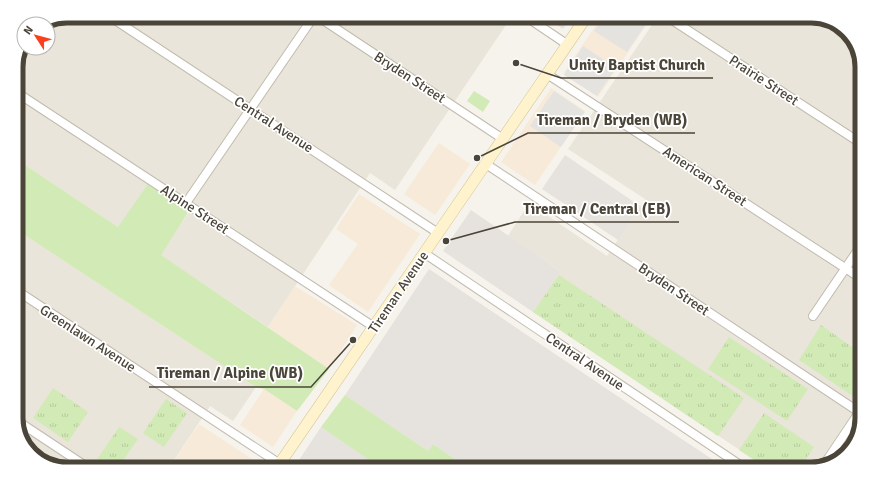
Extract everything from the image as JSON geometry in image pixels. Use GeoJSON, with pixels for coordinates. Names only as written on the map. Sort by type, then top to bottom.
{"type":"FeatureCollection","features":[{"type":"Feature","properties":{"kind":"street","name":"Central Avenue"},"geometry":{"type":"LineString","coordinates":[[120,23],[438,233]]}},
{"type":"Feature","properties":{"kind":"street"},"geometry":{"type":"LineString","coordinates":[[186,203],[310,23]]}},
{"type":"Feature","properties":{"kind":"street","name":"Bryden Street"},"geometry":{"type":"LineString","coordinates":[[326,23],[503,139]]}},
{"type":"Feature","properties":{"kind":"street"},"geometry":{"type":"LineString","coordinates":[[535,23],[568,45]]}},
{"type":"Feature","properties":{"kind":"street","name":"Tireman Avenue"},"geometry":{"type":"LineString","coordinates":[[281,462],[582,23]]}},
{"type":"Feature","properties":{"kind":"street","name":"Prairie Street"},"geometry":{"type":"LineString","coordinates":[[677,23],[855,139]]}},
{"type":"Feature","properties":{"kind":"street","name":"American Street"},"geometry":{"type":"LineString","coordinates":[[547,74],[855,274]]}},
{"type":"Feature","properties":{"kind":"street","name":"Alpine Street"},"geometry":{"type":"LineString","coordinates":[[23,97],[374,327]]}},
{"type":"Feature","properties":{"kind":"street","name":"Bryden Street"},"geometry":{"type":"LineString","coordinates":[[486,164],[855,407]]}},
{"type":"Feature","properties":{"kind":"street","name":"Central Avenue"},"geometry":{"type":"LineString","coordinates":[[424,253],[736,462]]}},
{"type":"Feature","properties":{"kind":"street"},"geometry":{"type":"LineString","coordinates":[[813,316],[855,254]]}},
{"type":"Feature","properties":{"kind":"street","name":"Greenlawn Avenue"},"geometry":{"type":"LineString","coordinates":[[23,295],[271,462]]}},
{"type":"Feature","properties":{"kind":"street"},"geometry":{"type":"LineString","coordinates":[[828,458],[855,420]]}},
{"type":"Feature","properties":{"kind":"street"},"geometry":{"type":"LineString","coordinates":[[24,425],[79,462]]}},
{"type":"Feature","properties":{"kind":"shaded area"},"geometry":{"type":"Polygon","coordinates":[[[67,23],[507,23],[395,190],[370,173],[268,327],[160,255],[189,212],[118,227],[23,164],[24,56],[56,56],[56,24],[67,23]]]}},
{"type":"Feature","properties":{"kind":"shaded area"},"geometry":{"type":"Polygon","coordinates":[[[554,23],[567,23],[563,29],[554,23]]]}},
{"type":"Feature","properties":{"kind":"shaded area"},"geometry":{"type":"Polygon","coordinates":[[[597,23],[648,23],[598,97],[563,74],[597,23]]]}},
{"type":"Feature","properties":{"kind":"shaded area"},"geometry":{"type":"Polygon","coordinates":[[[600,23],[647,23],[627,52],[594,31],[600,23]]]}},
{"type":"Feature","properties":{"kind":"shaded area"},"geometry":{"type":"Polygon","coordinates":[[[653,23],[811,23],[825,25],[835,30],[844,38],[853,53],[855,64],[855,409],[820,461],[758,462],[533,312],[561,272],[508,236],[529,203],[607,256],[645,199],[568,149],[653,23]]]}},
{"type":"Feature","properties":{"kind":"shaded area"},"geometry":{"type":"Polygon","coordinates":[[[583,46],[616,68],[597,96],[564,75],[583,46]]]}},
{"type":"Feature","properties":{"kind":"shaded area"},"geometry":{"type":"Polygon","coordinates":[[[551,88],[585,111],[535,185],[501,162],[551,88]]]}},
{"type":"Feature","properties":{"kind":"shaded area"},"geometry":{"type":"Polygon","coordinates":[[[554,91],[585,112],[561,147],[530,126],[554,91]]]}},
{"type":"Feature","properties":{"kind":"shaded area"},"geometry":{"type":"Polygon","coordinates":[[[439,143],[470,164],[435,215],[404,194],[439,143]]]}},
{"type":"Feature","properties":{"kind":"shaded area"},"geometry":{"type":"Polygon","coordinates":[[[565,155],[640,206],[618,240],[542,189],[565,155]]]}},
{"type":"Feature","properties":{"kind":"shaded area"},"geometry":{"type":"Polygon","coordinates":[[[359,194],[420,234],[368,312],[329,285],[358,244],[336,229],[359,194]]]}},
{"type":"Feature","properties":{"kind":"shaded area"},"geometry":{"type":"Polygon","coordinates":[[[471,210],[561,272],[533,312],[443,251],[471,210]]]}},
{"type":"Feature","properties":{"kind":"shaded area"},"geometry":{"type":"Polygon","coordinates":[[[23,234],[256,387],[233,421],[210,406],[173,462],[61,462],[47,457],[38,451],[30,442],[25,432],[23,421],[23,234]]]}},
{"type":"Feature","properties":{"kind":"shaded area"},"geometry":{"type":"Polygon","coordinates":[[[429,269],[716,462],[459,462],[433,444],[428,451],[345,395],[429,269]]]}},
{"type":"Feature","properties":{"kind":"shaded area"},"geometry":{"type":"Polygon","coordinates":[[[295,286],[357,325],[329,369],[268,327],[295,286]]]}},
{"type":"Feature","properties":{"kind":"shaded area"},"geometry":{"type":"Polygon","coordinates":[[[264,389],[297,411],[273,447],[240,425],[264,389]]]}},
{"type":"Feature","properties":{"kind":"shaded area"},"geometry":{"type":"Polygon","coordinates":[[[199,424],[256,462],[173,462],[199,424]]]}},
{"type":"Feature","properties":{"kind":"shaded area"},"geometry":{"type":"Polygon","coordinates":[[[321,427],[372,462],[298,462],[321,427]]]}},
{"type":"Feature","properties":{"kind":"green space"},"geometry":{"type":"Polygon","coordinates":[[[474,91],[490,101],[483,112],[467,101],[474,91]]]}},
{"type":"Feature","properties":{"kind":"green space"},"geometry":{"type":"Polygon","coordinates":[[[23,164],[118,227],[148,184],[189,211],[161,255],[329,369],[297,411],[264,389],[256,387],[23,234],[23,164]]]}},
{"type":"Feature","properties":{"kind":"green space"},"geometry":{"type":"Polygon","coordinates":[[[559,275],[744,398],[718,436],[533,312],[559,275]]]}},
{"type":"Feature","properties":{"kind":"green space"},"geometry":{"type":"Polygon","coordinates":[[[821,325],[855,349],[855,398],[799,360],[821,325]]]}},
{"type":"Feature","properties":{"kind":"green space"},"geometry":{"type":"Polygon","coordinates":[[[729,337],[808,389],[787,421],[708,369],[729,337]]]}},
{"type":"Feature","properties":{"kind":"green space"},"geometry":{"type":"Polygon","coordinates":[[[53,388],[88,412],[68,442],[33,418],[53,388]]]}},
{"type":"Feature","properties":{"kind":"green space"},"geometry":{"type":"Polygon","coordinates":[[[345,395],[428,451],[433,444],[459,462],[372,462],[321,427],[345,395]]]}},
{"type":"Feature","properties":{"kind":"green space"},"geometry":{"type":"Polygon","coordinates":[[[166,399],[187,413],[164,447],[143,433],[166,399]]]}},
{"type":"Feature","properties":{"kind":"green space"},"geometry":{"type":"Polygon","coordinates":[[[764,413],[814,447],[804,462],[757,462],[739,450],[764,413]]]}},
{"type":"Feature","properties":{"kind":"green space"},"geometry":{"type":"Polygon","coordinates":[[[119,427],[138,439],[122,462],[96,461],[119,427]]]}},
{"type":"Feature","properties":{"kind":"green space"},"geometry":{"type":"Polygon","coordinates":[[[854,428],[848,442],[835,455],[854,428]]]}},
{"type":"Feature","properties":{"kind":"place","name":"Unity Baptist Church"},"geometry":{"type":"Point","coordinates":[516,63]}},
{"type":"Feature","properties":{"kind":"place","name":"Tireman / Bryden (WB)"},"geometry":{"type":"Point","coordinates":[477,158]}},
{"type":"Feature","properties":{"kind":"place","name":"Tireman / Central (EB)"},"geometry":{"type":"Point","coordinates":[446,241]}},
{"type":"Feature","properties":{"kind":"place","name":"Tireman / Alpine (WB)"},"geometry":{"type":"Point","coordinates":[353,340]}}]}
